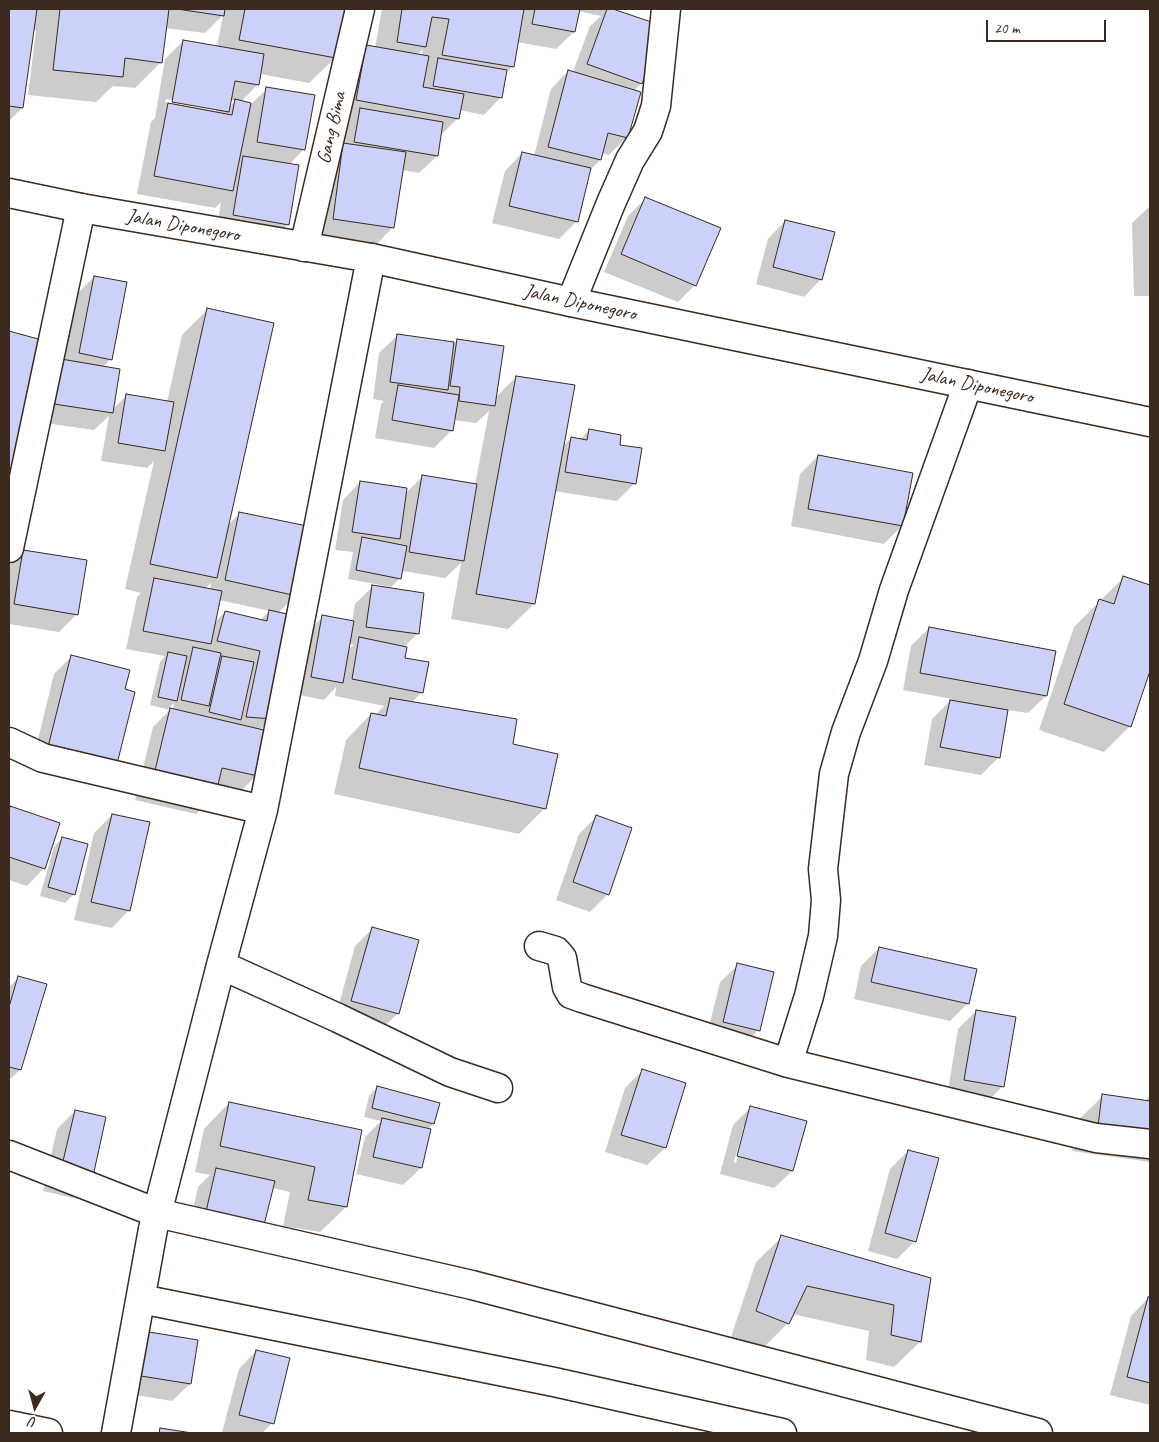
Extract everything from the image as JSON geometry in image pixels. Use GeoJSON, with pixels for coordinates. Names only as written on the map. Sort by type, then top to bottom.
{"type":"FeatureCollection","features":[{"type":"Feature","properties":{"kind":"street","name":"Gang Bima"},"geometry":{"type":"LineString","coordinates":[[304,247],[360,9]]}},
{"type":"Feature","properties":{"kind":"street"},"geometry":{"type":"LineString","coordinates":[[572,302],[630,160],[648,131],[656,106],[666,9]]}},
{"type":"Feature","properties":{"kind":"street","name":"Jalan Diponegoro"},"geometry":{"type":"LineString","coordinates":[[9,193],[81,208],[371,258],[572,302],[1150,422]]}},
{"type":"Feature","properties":{"kind":"street"},"geometry":{"type":"LineString","coordinates":[[9,548],[81,208]]}},
{"type":"Feature","properties":{"kind":"street"},"geometry":{"type":"LineString","coordinates":[[116,1433],[157,1213],[263,810],[371,258]]}},
{"type":"Feature","properties":{"kind":"street"},"geometry":{"type":"LineString","coordinates":[[788,1063],[809,996],[822,936],[826,900],[824,869],[834,774],[846,732],[873,661],[894,590],[968,384]]}},
{"type":"Feature","properties":{"kind":"street"},"geometry":{"type":"LineString","coordinates":[[9,742],[43,758],[263,810]]}},
{"type":"Feature","properties":{"kind":"street"},"geometry":{"type":"LineString","coordinates":[[539,946],[556,951],[562,958],[567,986],[571,994],[591,1001],[788,1063],[1096,1138],[1150,1144]]}},
{"type":"Feature","properties":{"kind":"street"},"geometry":{"type":"LineString","coordinates":[[221,965],[338,1018],[450,1072],[498,1088]]}},
{"type":"Feature","properties":{"kind":"street"},"geometry":{"type":"LineString","coordinates":[[9,1155],[157,1213],[472,1285],[1038,1433]]}},
{"type":"Feature","properties":{"kind":"street"},"geometry":{"type":"LineString","coordinates":[[141,1299],[554,1382],[782,1433]]}},
{"type":"Feature","properties":{"kind":"street"},"geometry":{"type":"LineString","coordinates":[[9,1425],[48,1433]]}},
{"type":"Feature","properties":{"kind":"building"},"geometry":{"type":"Polygon","coordinates":[[[9,9],[37,9],[23,108],[9,106],[9,9]]]}},
{"type":"Feature","properties":{"kind":"building"},"geometry":{"type":"Polygon","coordinates":[[[60,9],[169,9],[162,63],[125,58],[123,77],[53,70],[60,9]]]}},
{"type":"Feature","properties":{"kind":"building"},"geometry":{"type":"Polygon","coordinates":[[[177,9],[225,9],[224,16],[177,9]]]}},
{"type":"Feature","properties":{"kind":"building"},"geometry":{"type":"Polygon","coordinates":[[[245,9],[345,9],[336,58],[239,40],[245,9]]]}},
{"type":"Feature","properties":{"kind":"building"},"geometry":{"type":"Polygon","coordinates":[[[402,9],[524,9],[514,67],[442,55],[449,19],[432,17],[426,47],[397,42],[402,9]]]}},
{"type":"Feature","properties":{"kind":"building"},"geometry":{"type":"Polygon","coordinates":[[[535,9],[580,9],[575,32],[532,24],[535,9]]]}},
{"type":"Feature","properties":{"kind":"building"},"geometry":{"type":"Polygon","coordinates":[[[607,9],[613,9],[663,26],[642,84],[587,64],[607,9]]]}},
{"type":"Feature","properties":{"kind":"building"},"geometry":{"type":"Polygon","coordinates":[[[183,40],[264,54],[259,85],[235,81],[229,112],[172,102],[183,40]]]}},
{"type":"Feature","properties":{"kind":"building"},"geometry":{"type":"Polygon","coordinates":[[[366,45],[429,56],[423,87],[464,94],[459,119],[356,100],[366,45]]]}},
{"type":"Feature","properties":{"kind":"building"},"geometry":{"type":"Polygon","coordinates":[[[438,58],[507,70],[502,98],[433,86],[438,58]]]}},
{"type":"Feature","properties":{"kind":"building"},"geometry":{"type":"Polygon","coordinates":[[[568,70],[641,92],[628,138],[608,133],[601,160],[548,147],[568,70]]]}},
{"type":"Feature","properties":{"kind":"building"},"geometry":{"type":"Polygon","coordinates":[[[266,87],[315,95],[305,150],[257,142],[266,87]]]}},
{"type":"Feature","properties":{"kind":"building"},"geometry":{"type":"Polygon","coordinates":[[[235,99],[251,103],[233,191],[154,176],[168,103],[232,115],[235,99]]]}},
{"type":"Feature","properties":{"kind":"building"},"geometry":{"type":"Polygon","coordinates":[[[360,108],[443,122],[438,156],[354,142],[360,108]]]}},
{"type":"Feature","properties":{"kind":"building"},"geometry":{"type":"Polygon","coordinates":[[[343,143],[406,152],[394,228],[333,219],[343,143]]]}},
{"type":"Feature","properties":{"kind":"building"},"geometry":{"type":"Polygon","coordinates":[[[522,152],[591,168],[578,222],[509,206],[522,152]]]}},
{"type":"Feature","properties":{"kind":"building"},"geometry":{"type":"Polygon","coordinates":[[[243,156],[299,165],[289,225],[233,215],[243,156]]]}},
{"type":"Feature","properties":{"kind":"building"},"geometry":{"type":"Polygon","coordinates":[[[645,197],[721,228],[696,286],[621,254],[645,197]]]}},
{"type":"Feature","properties":{"kind":"building"},"geometry":{"type":"Polygon","coordinates":[[[785,220],[835,232],[822,280],[773,267],[785,220]]]}},
{"type":"Feature","properties":{"kind":"building"},"geometry":{"type":"Polygon","coordinates":[[[94,276],[127,282],[112,360],[79,353],[94,276]]]}},
{"type":"Feature","properties":{"kind":"building"},"geometry":{"type":"Polygon","coordinates":[[[207,308],[274,323],[217,578],[150,564],[207,308]]]}},
{"type":"Feature","properties":{"kind":"building"},"geometry":{"type":"Polygon","coordinates":[[[9,331],[49,342],[9,493],[9,331]]]}},
{"type":"Feature","properties":{"kind":"building"},"geometry":{"type":"Polygon","coordinates":[[[397,334],[454,342],[448,390],[390,382],[397,334]]]}},
{"type":"Feature","properties":{"kind":"building"},"geometry":{"type":"Polygon","coordinates":[[[457,339],[504,346],[495,406],[459,401],[460,387],[450,386],[457,339]]]}},
{"type":"Feature","properties":{"kind":"building"},"geometry":{"type":"Polygon","coordinates":[[[61,359],[120,369],[113,413],[54,404],[61,359]]]}},
{"type":"Feature","properties":{"kind":"building"},"geometry":{"type":"Polygon","coordinates":[[[516,376],[575,385],[535,604],[476,594],[516,376]]]}},
{"type":"Feature","properties":{"kind":"building"},"geometry":{"type":"Polygon","coordinates":[[[398,385],[459,395],[453,431],[392,420],[398,385]]]}},
{"type":"Feature","properties":{"kind":"building"},"geometry":{"type":"Polygon","coordinates":[[[126,394],[174,402],[165,451],[118,443],[126,394]]]}},
{"type":"Feature","properties":{"kind":"building"},"geometry":{"type":"Polygon","coordinates":[[[589,429],[621,435],[620,445],[642,448],[636,484],[565,472],[571,437],[587,440],[589,429]]]}},
{"type":"Feature","properties":{"kind":"building"},"geometry":{"type":"Polygon","coordinates":[[[818,455],[913,473],[903,526],[808,509],[818,455]]]}},
{"type":"Feature","properties":{"kind":"building"},"geometry":{"type":"Polygon","coordinates":[[[422,475],[477,484],[464,561],[409,552],[422,475]]]}},
{"type":"Feature","properties":{"kind":"building"},"geometry":{"type":"Polygon","coordinates":[[[360,481],[407,488],[400,539],[352,532],[360,481]]]}},
{"type":"Feature","properties":{"kind":"building"},"geometry":{"type":"Polygon","coordinates":[[[239,512],[312,527],[297,596],[225,580],[239,512]]]}},
{"type":"Feature","properties":{"kind":"building"},"geometry":{"type":"Polygon","coordinates":[[[362,537],[407,546],[401,579],[356,570],[362,537]]]}},
{"type":"Feature","properties":{"kind":"building"},"geometry":{"type":"Polygon","coordinates":[[[23,550],[87,560],[78,615],[14,604],[23,550]]]}},
{"type":"Feature","properties":{"kind":"building"},"geometry":{"type":"Polygon","coordinates":[[[1123,576],[1150,585],[1150,671],[1131,727],[1064,704],[1099,599],[1114,604],[1123,576]]]}},
{"type":"Feature","properties":{"kind":"building"},"geometry":{"type":"Polygon","coordinates":[[[154,578],[222,591],[211,644],[143,631],[154,578]]]}},
{"type":"Feature","properties":{"kind":"building"},"geometry":{"type":"Polygon","coordinates":[[[372,585],[424,593],[419,634],[366,627],[372,585]]]}},
{"type":"Feature","properties":{"kind":"building"},"geometry":{"type":"Polygon","coordinates":[[[269,610],[296,616],[273,719],[246,717],[260,651],[217,641],[225,611],[267,621],[269,610]]]}},
{"type":"Feature","properties":{"kind":"building"},"geometry":{"type":"Polygon","coordinates":[[[322,615],[354,621],[343,683],[311,677],[322,615]]]}},
{"type":"Feature","properties":{"kind":"building"},"geometry":{"type":"Polygon","coordinates":[[[929,627],[1056,651],[1047,696],[920,673],[929,627]]]}},
{"type":"Feature","properties":{"kind":"building"},"geometry":{"type":"Polygon","coordinates":[[[359,637],[407,647],[405,658],[429,662],[423,693],[352,679],[359,637]]]}},
{"type":"Feature","properties":{"kind":"building"},"geometry":{"type":"Polygon","coordinates":[[[193,647],[221,653],[209,706],[181,700],[193,647]]]}},
{"type":"Feature","properties":{"kind":"building"},"geometry":{"type":"Polygon","coordinates":[[[168,652],[187,656],[177,701],[158,697],[168,652]]]}},
{"type":"Feature","properties":{"kind":"building"},"geometry":{"type":"Polygon","coordinates":[[[71,655],[130,670],[125,689],[135,692],[117,764],[48,747],[71,655]]]}},
{"type":"Feature","properties":{"kind":"building"},"geometry":{"type":"Polygon","coordinates":[[[222,656],[254,662],[241,720],[209,712],[222,656]]]}},
{"type":"Feature","properties":{"kind":"building"},"geometry":{"type":"Polygon","coordinates":[[[390,698],[517,719],[513,744],[558,754],[546,809],[359,768],[371,713],[386,716],[390,698]]]}},
{"type":"Feature","properties":{"kind":"building"},"geometry":{"type":"Polygon","coordinates":[[[950,700],[1008,710],[1000,758],[940,747],[950,700]]]}},
{"type":"Feature","properties":{"kind":"building"},"geometry":{"type":"Polygon","coordinates":[[[170,708],[268,731],[258,776],[222,768],[215,797],[152,783],[170,708]]]}},
{"type":"Feature","properties":{"kind":"building"},"geometry":{"type":"Polygon","coordinates":[[[10,806],[60,823],[45,869],[9,857],[10,806]]]}},
{"type":"Feature","properties":{"kind":"building"},"geometry":{"type":"Polygon","coordinates":[[[112,814],[150,822],[130,911],[91,902],[112,814]]]}},
{"type":"Feature","properties":{"kind":"building"},"geometry":{"type":"Polygon","coordinates":[[[596,815],[632,828],[609,895],[573,882],[596,815]]]}},
{"type":"Feature","properties":{"kind":"building"},"geometry":{"type":"Polygon","coordinates":[[[62,837],[88,844],[75,895],[48,887],[62,837]]]}},
{"type":"Feature","properties":{"kind":"building"},"geometry":{"type":"Polygon","coordinates":[[[372,927],[419,940],[399,1014],[351,1001],[372,927]]]}},
{"type":"Feature","properties":{"kind":"building"},"geometry":{"type":"Polygon","coordinates":[[[879,947],[977,969],[969,1004],[871,982],[879,947]]]}},
{"type":"Feature","properties":{"kind":"building"},"geometry":{"type":"Polygon","coordinates":[[[737,963],[774,972],[760,1031],[723,1022],[737,963]]]}},
{"type":"Feature","properties":{"kind":"building"},"geometry":{"type":"Polygon","coordinates":[[[18,976],[47,984],[21,1070],[9,1067],[9,1007],[18,976]]]}},
{"type":"Feature","properties":{"kind":"building"},"geometry":{"type":"Polygon","coordinates":[[[976,1010],[1016,1017],[1004,1087],[964,1080],[976,1010]]]}},
{"type":"Feature","properties":{"kind":"building"},"geometry":{"type":"Polygon","coordinates":[[[642,1069],[686,1083],[666,1148],[621,1135],[642,1069]]]}},
{"type":"Feature","properties":{"kind":"building"},"geometry":{"type":"Polygon","coordinates":[[[377,1086],[440,1103],[434,1124],[372,1108],[377,1086]]]}},
{"type":"Feature","properties":{"kind":"building"},"geometry":{"type":"Polygon","coordinates":[[[1102,1094],[1150,1101],[1150,1133],[1098,1126],[1102,1094]]]}},
{"type":"Feature","properties":{"kind":"building"},"geometry":{"type":"Polygon","coordinates":[[[229,1102],[362,1130],[347,1207],[308,1200],[315,1167],[220,1146],[229,1102]]]}},
{"type":"Feature","properties":{"kind":"building"},"geometry":{"type":"Polygon","coordinates":[[[750,1106],[807,1121],[793,1171],[737,1156],[750,1106]]]}},
{"type":"Feature","properties":{"kind":"building"},"geometry":{"type":"Polygon","coordinates":[[[75,1110],[106,1117],[92,1181],[60,1174],[75,1110]]]}},
{"type":"Feature","properties":{"kind":"building"},"geometry":{"type":"Polygon","coordinates":[[[382,1118],[431,1129],[422,1168],[373,1157],[382,1118]]]}},
{"type":"Feature","properties":{"kind":"building"},"geometry":{"type":"Polygon","coordinates":[[[908,1150],[939,1158],[916,1242],[885,1233],[908,1150]]]}},
{"type":"Feature","properties":{"kind":"building"},"geometry":{"type":"Polygon","coordinates":[[[216,1168],[275,1181],[263,1229],[205,1216],[216,1168]]]}},
{"type":"Feature","properties":{"kind":"building"},"geometry":{"type":"Polygon","coordinates":[[[781,1235],[931,1278],[921,1342],[891,1335],[894,1305],[807,1286],[789,1324],[756,1311],[781,1235]]]}},
{"type":"Feature","properties":{"kind":"building"},"geometry":{"type":"Polygon","coordinates":[[[1148,1297],[1150,1297],[1150,1383],[1127,1377],[1148,1297]]]}},
{"type":"Feature","properties":{"kind":"building"},"geometry":{"type":"Polygon","coordinates":[[[149,1332],[198,1340],[191,1384],[141,1376],[149,1332]]]}},
{"type":"Feature","properties":{"kind":"building"},"geometry":{"type":"Polygon","coordinates":[[[256,1350],[290,1358],[274,1424],[239,1415],[256,1350]]]}},
{"type":"Feature","properties":{"kind":"building"},"geometry":{"type":"Polygon","coordinates":[[[160,1428],[192,1433],[159,1433],[160,1428]]]}}]}
